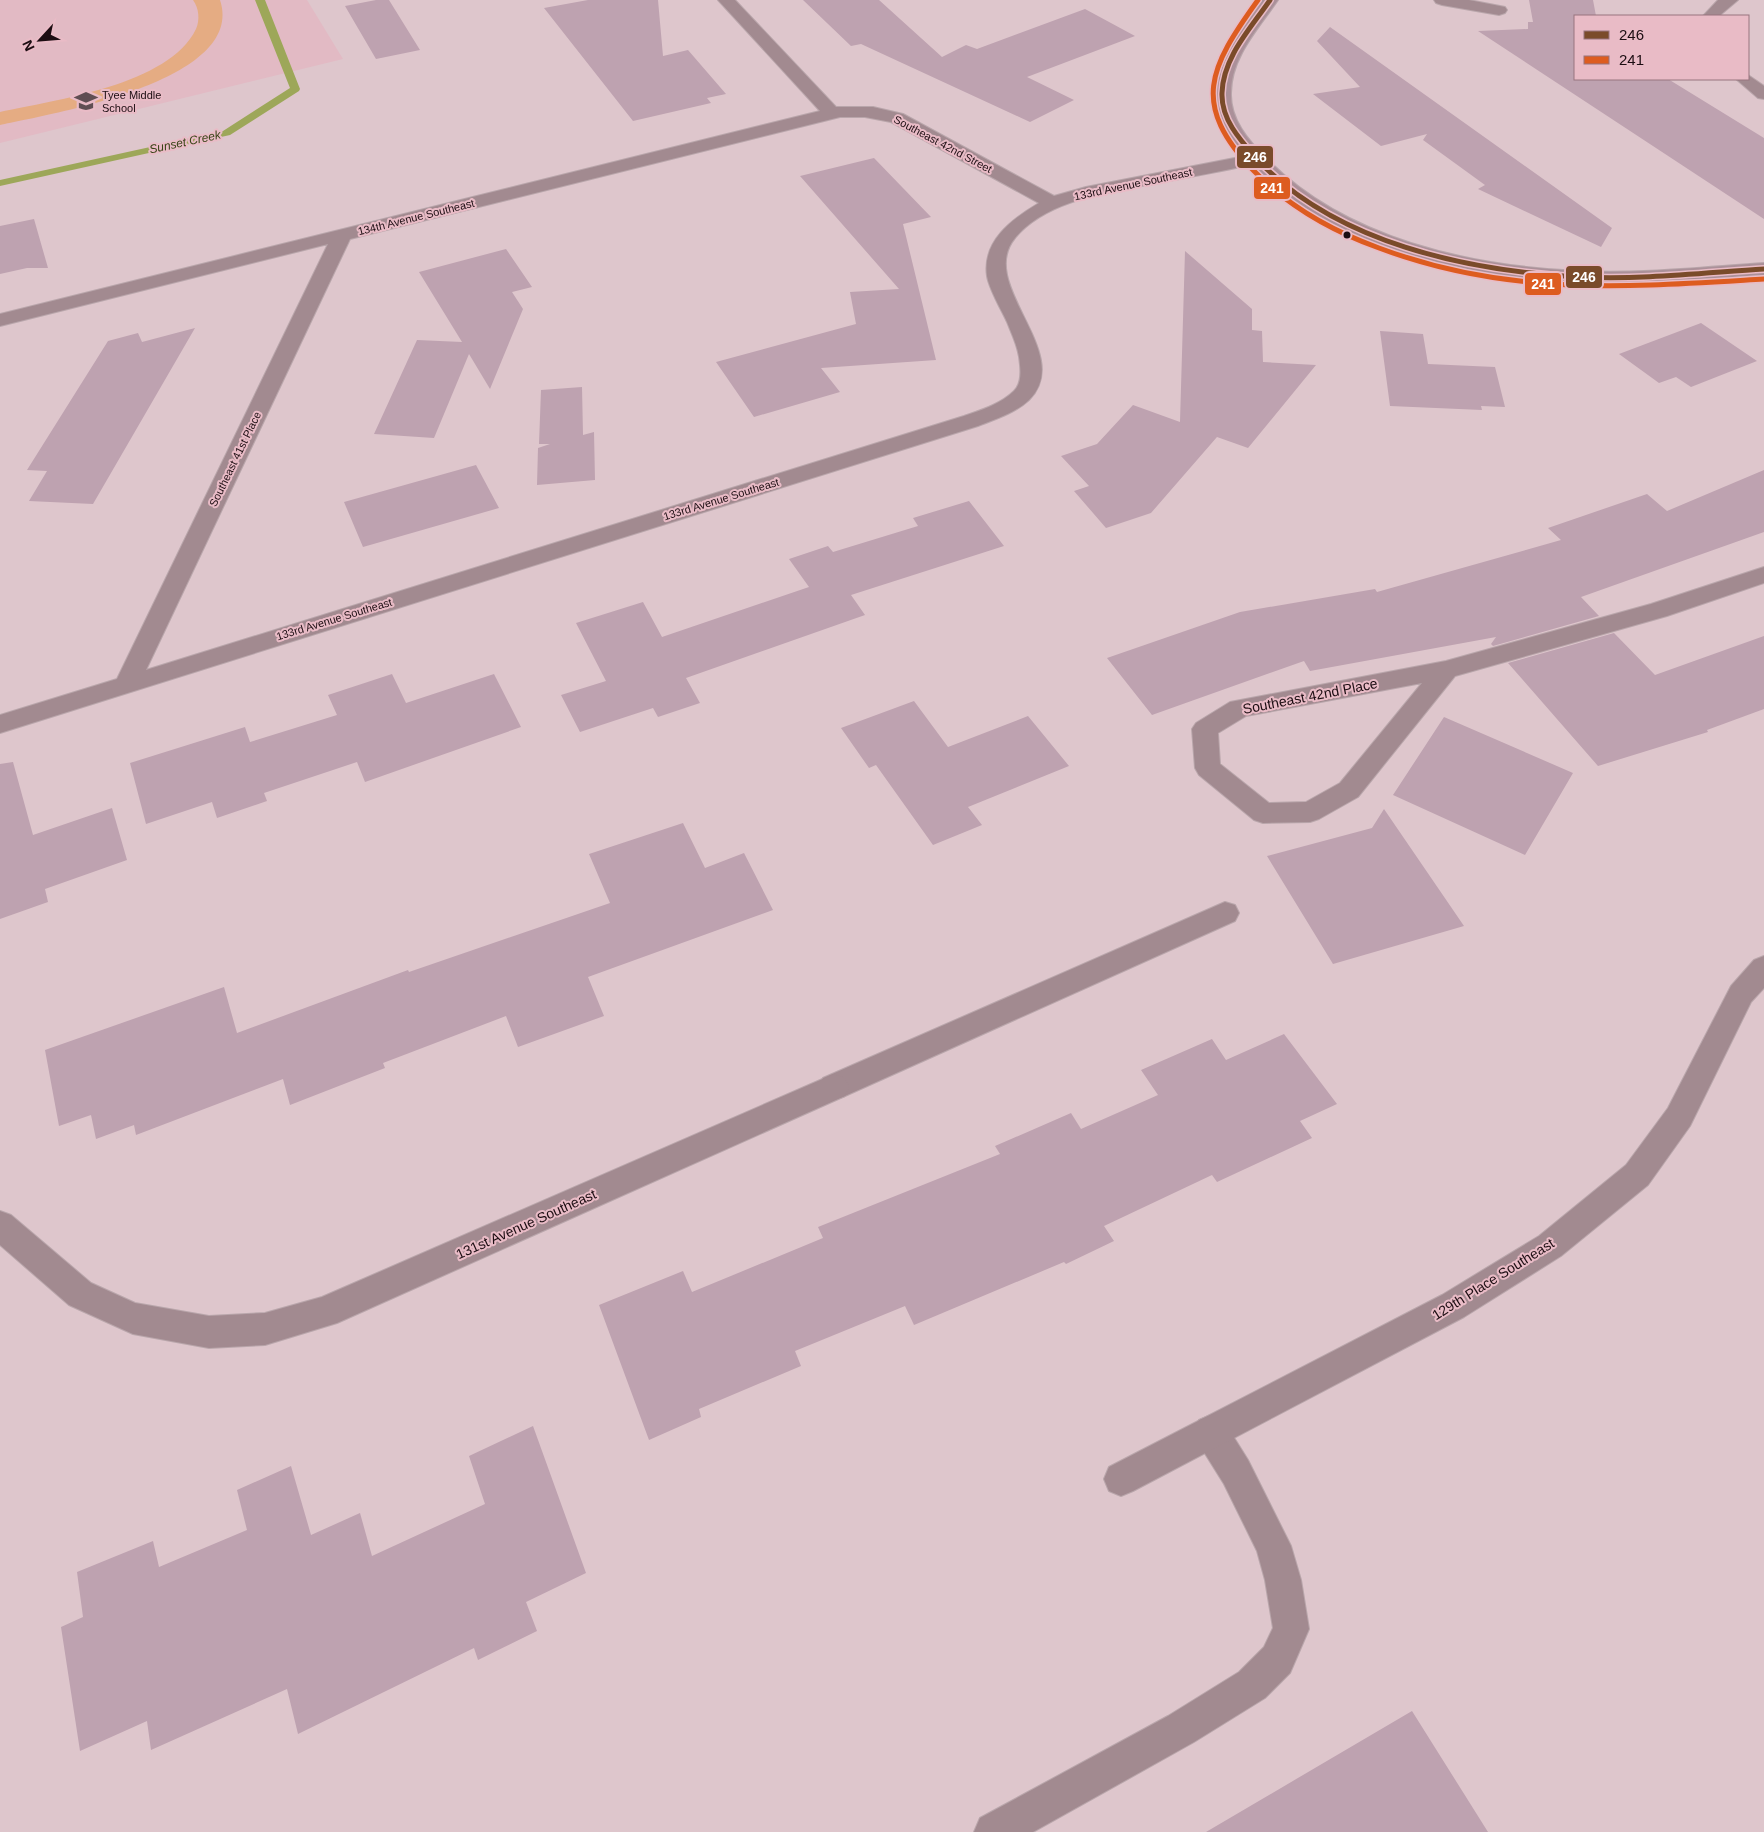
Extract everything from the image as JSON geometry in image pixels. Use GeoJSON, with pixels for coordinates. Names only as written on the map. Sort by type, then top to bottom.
{"type":"FeatureCollection","features":[{"type":"Feature","properties":{"kind":"main road"},"geometry":{"type":"LineString","coordinates":[[1270,0],[1229,59],[1223,86],[1224,110],[1234,133],[1255,159],[1301,200],[1346,224],[1397,244],[1457,260],[1578,277],[1764,269]]}},
{"type":"Feature","properties":{"kind":"street"},"geometry":{"type":"LineString","coordinates":[[726,0],[832,113]]}},
{"type":"Feature","properties":{"kind":"street"},"geometry":{"type":"LineString","coordinates":[[1442,0],[1499,10]]}},
{"type":"Feature","properties":{"kind":"street"},"geometry":{"type":"LineString","coordinates":[[1712,15],[1720,5],[1730,0]]}},
{"type":"Feature","properties":{"kind":"street"},"geometry":{"type":"LineString","coordinates":[[1745,80],[1764,94]]}},
{"type":"Feature","properties":{"kind":"street","name":"Southeast 42nd Street"},"geometry":{"type":"LineString","coordinates":[[832,113],[852,110],[884,114],[897,118],[1052,203]]}},
{"type":"Feature","properties":{"kind":"street","name":"134th Avenue Southeast"},"geometry":{"type":"LineString","coordinates":[[0,320],[832,113]]}},
{"type":"Feature","properties":{"kind":"street","name":"133rd Avenue Southeast"},"geometry":{"type":"LineString","coordinates":[[0,724],[962,424],[1002,408],[1021,396],[1029,386],[1031,374],[1029,350],[997,277],[997,254],[1007,235],[1030,216],[1052,203],[1086,192],[1255,159]]}},
{"type":"Feature","properties":{"kind":"street","name":"Southeast 41st Place"},"geometry":{"type":"LineString","coordinates":[[127,683],[342,235]]}},
{"type":"Feature","properties":{"kind":"street","name":"Southeast 42nd Place"},"geometry":{"type":"LineString","coordinates":[[1446,670],[1349,790],[1310,812],[1263,813],[1208,768],[1205,729],[1239,708],[1446,670],[1659,610],[1764,575]]}},
{"type":"Feature","properties":{"kind":"street","name":"131st Avenue Southeast"},"geometry":{"type":"LineString","coordinates":[[0,1225],[80,1294],[133,1318],[209,1332],[265,1329],[325,1312],[1224,913]]}},
{"type":"Feature","properties":{"kind":"street","name":"129th Place Southeast"},"geometry":{"type":"LineString","coordinates":[[1121,1479],[1454,1306],[1550,1246],[1637,1175],[1679,1117],[1741,994],[1764,968]]}},
{"type":"Feature","properties":{"kind":"street"},"geometry":{"type":"LineString","coordinates":[[994,1832],[1181,1729],[1252,1684],[1277,1660],[1291,1630],[1283,1580],[1273,1546],[1236,1472],[1211,1432]]}},
{"type":"Feature","properties":{"kind":"shaded area","name":"Tyee Middle School"},"geometry":{"type":"Polygon","coordinates":[[[0,0],[307,0],[343,59],[0,143],[0,0]]]}},
{"type":"Feature","properties":{"kind":"shaded area"},"geometry":{"type":"Polygon","coordinates":[[[193,0],[220,0],[220,28],[204,52],[176,72],[139,89],[99,102],[0,125],[0,112],[50,102],[108,87],[137,77],[162,64],[182,48],[196,29],[198,14],[193,0]]]}},
{"type":"Feature","properties":{"kind":"building"},"geometry":{"type":"Polygon","coordinates":[[[376,0],[389,0],[420,50],[376,59],[345,6],[376,0]]]}},
{"type":"Feature","properties":{"kind":"building"},"geometry":{"type":"Polygon","coordinates":[[[588,0],[658,0],[663,56],[688,50],[726,94],[707,98],[711,103],[633,121],[544,8],[588,0]]]}},
{"type":"Feature","properties":{"kind":"building"},"geometry":{"type":"Polygon","coordinates":[[[803,0],[879,0],[942,57],[966,45],[977,49],[1085,9],[1135,36],[1027,77],[1074,100],[1030,122],[861,44],[851,46],[803,0]]]}},
{"type":"Feature","properties":{"kind":"building"},"geometry":{"type":"Polygon","coordinates":[[[1529,0],[1593,0],[1596,15],[1574,15],[1574,80],[1670,80],[1764,138],[1764,219],[1478,31],[1528,29],[1528,22],[1533,22],[1529,0]]]}},
{"type":"Feature","properties":{"kind":"building"},"geometry":{"type":"Polygon","coordinates":[[[1330,27],[1612,228],[1601,247],[1478,189],[1485,185],[1423,140],[1427,134],[1381,146],[1313,94],[1360,87],[1317,41],[1330,27]]]}},
{"type":"Feature","properties":{"kind":"building"},"geometry":{"type":"Polygon","coordinates":[[[874,158],[931,217],[903,224],[936,360],[821,368],[840,392],[754,417],[716,362],[856,324],[850,292],[899,289],[800,176],[874,158]]]}},
{"type":"Feature","properties":{"kind":"building"},"geometry":{"type":"Polygon","coordinates":[[[34,219],[48,268],[27,268],[0,274],[0,226],[34,219]]]}},
{"type":"Feature","properties":{"kind":"building"},"geometry":{"type":"Polygon","coordinates":[[[506,249],[532,287],[512,292],[523,309],[490,389],[469,354],[434,438],[374,434],[417,340],[462,342],[419,272],[506,249]]]}},
{"type":"Feature","properties":{"kind":"building"},"geometry":{"type":"Polygon","coordinates":[[[1185,251],[1252,309],[1252,330],[1262,331],[1263,362],[1316,365],[1248,448],[1217,437],[1151,513],[1106,528],[1074,491],[1089,486],[1061,456],[1097,444],[1133,405],[1180,422],[1185,251]]]}},
{"type":"Feature","properties":{"kind":"building"},"geometry":{"type":"Polygon","coordinates":[[[1701,323],[1757,361],[1691,387],[1676,377],[1659,383],[1619,354],[1701,323]]]}},
{"type":"Feature","properties":{"kind":"building"},"geometry":{"type":"Polygon","coordinates":[[[195,328],[93,504],[29,501],[47,471],[27,470],[108,341],[138,333],[142,342],[195,328]]]}},
{"type":"Feature","properties":{"kind":"building"},"geometry":{"type":"Polygon","coordinates":[[[1380,331],[1423,334],[1428,364],[1495,367],[1505,407],[1481,406],[1482,410],[1390,406],[1380,331]]]}},
{"type":"Feature","properties":{"kind":"building"},"geometry":{"type":"Polygon","coordinates":[[[582,387],[583,435],[594,432],[595,480],[537,485],[538,448],[550,444],[539,444],[541,390],[582,387]]]}},
{"type":"Feature","properties":{"kind":"building"},"geometry":{"type":"Polygon","coordinates":[[[476,465],[499,508],[363,547],[344,502],[476,465]]]}},
{"type":"Feature","properties":{"kind":"building"},"geometry":{"type":"Polygon","coordinates":[[[1764,470],[1764,532],[1581,597],[1599,616],[1493,646],[1491,644],[1496,637],[1310,671],[1304,661],[1152,715],[1107,658],[1240,612],[1375,589],[1377,592],[1561,540],[1548,528],[1647,494],[1667,511],[1764,470]]]}},
{"type":"Feature","properties":{"kind":"building"},"geometry":{"type":"Polygon","coordinates":[[[969,501],[1004,546],[851,595],[865,615],[686,678],[700,703],[658,717],[653,708],[580,732],[561,695],[606,681],[576,623],[643,602],[662,637],[809,587],[789,559],[828,546],[833,552],[918,526],[913,518],[969,501]]]}},
{"type":"Feature","properties":{"kind":"building"},"geometry":{"type":"Polygon","coordinates":[[[1614,633],[1655,675],[1764,636],[1764,709],[1707,730],[1708,732],[1598,766],[1508,663],[1614,633]]]}},
{"type":"Feature","properties":{"kind":"building"},"geometry":{"type":"Polygon","coordinates":[[[392,674],[406,703],[494,674],[521,727],[365,782],[357,762],[264,793],[267,801],[217,818],[212,802],[146,824],[130,763],[245,727],[250,742],[337,715],[328,695],[392,674]]]}},
{"type":"Feature","properties":{"kind":"building"},"geometry":{"type":"Polygon","coordinates":[[[914,701],[948,747],[1028,716],[1069,766],[968,807],[982,825],[933,845],[876,765],[869,768],[841,728],[914,701]]]}},
{"type":"Feature","properties":{"kind":"building"},"geometry":{"type":"Polygon","coordinates":[[[1444,717],[1573,773],[1525,855],[1393,795],[1444,717]]]}},
{"type":"Feature","properties":{"kind":"building"},"geometry":{"type":"Polygon","coordinates":[[[13,762],[33,835],[112,808],[127,860],[45,889],[48,902],[0,919],[0,764],[13,762]]]}},
{"type":"Feature","properties":{"kind":"building"},"geometry":{"type":"Polygon","coordinates":[[[1384,809],[1464,926],[1333,964],[1267,856],[1372,828],[1384,809]]]}},
{"type":"Feature","properties":{"kind":"building"},"geometry":{"type":"Polygon","coordinates":[[[683,823],[705,868],[744,853],[773,910],[588,977],[604,1016],[518,1047],[506,1016],[383,1063],[385,1068],[290,1105],[283,1079],[136,1135],[134,1125],[96,1139],[91,1115],[59,1126],[45,1050],[224,987],[237,1033],[408,970],[409,972],[610,903],[589,854],[683,823]]]}},
{"type":"Feature","properties":{"kind":"building"},"geometry":{"type":"Polygon","coordinates":[[[1284,1034],[1337,1104],[1300,1121],[1312,1138],[1217,1182],[1212,1175],[1104,1226],[1114,1241],[1066,1264],[1064,1262],[914,1325],[905,1306],[795,1351],[801,1366],[699,1409],[701,1417],[649,1440],[599,1305],[683,1271],[692,1292],[823,1238],[818,1227],[1000,1154],[995,1146],[1071,1113],[1081,1129],[1158,1095],[1141,1070],[1212,1039],[1226,1060],[1284,1034]]]}},
{"type":"Feature","properties":{"kind":"building"},"geometry":{"type":"Polygon","coordinates":[[[533,1426],[586,1573],[526,1602],[537,1631],[478,1660],[474,1648],[298,1734],[287,1689],[151,1750],[147,1721],[80,1751],[61,1627],[83,1617],[77,1572],[153,1541],[159,1567],[247,1530],[237,1490],[291,1466],[311,1535],[360,1513],[372,1556],[485,1504],[469,1456],[533,1426]]]}},
{"type":"Feature","properties":{"kind":"building"},"geometry":{"type":"Polygon","coordinates":[[[1412,1711],[1488,1832],[1206,1832],[1412,1711]]]}},
{"type":"Feature","properties":{"kind":"waterway","name":"Sunset Creek"},"geometry":{"type":"LineString","coordinates":[[0,183],[226,133],[295,89],[260,0]]}},
{"type":"Feature","properties":{"kind":"transit line","name":"241"},"geometry":{"type":"LineString","coordinates":[[1258,0],[1235,32],[1217,68],[1213,80],[1212,94],[1215,114],[1229,142],[1265,183],[1298,208],[1328,226],[1361,242],[1396,255],[1469,274],[1504,280],[1565,286],[1622,287],[1764,279]]}},
{"type":"Feature","properties":{"kind":"transit line","name":"246"},"geometry":{"type":"LineString","coordinates":[[1270,0],[1239,44],[1227,67],[1222,93],[1223,102],[1228,120],[1238,137],[1274,178],[1307,203],[1342,222],[1380,238],[1420,251],[1502,269],[1602,278],[1764,269]]}},
{"type":"Feature","properties":{"kind":"place","name":"Tyee Middle School"},"geometry":{"type":"Point","coordinates":[86,101]}}]}
